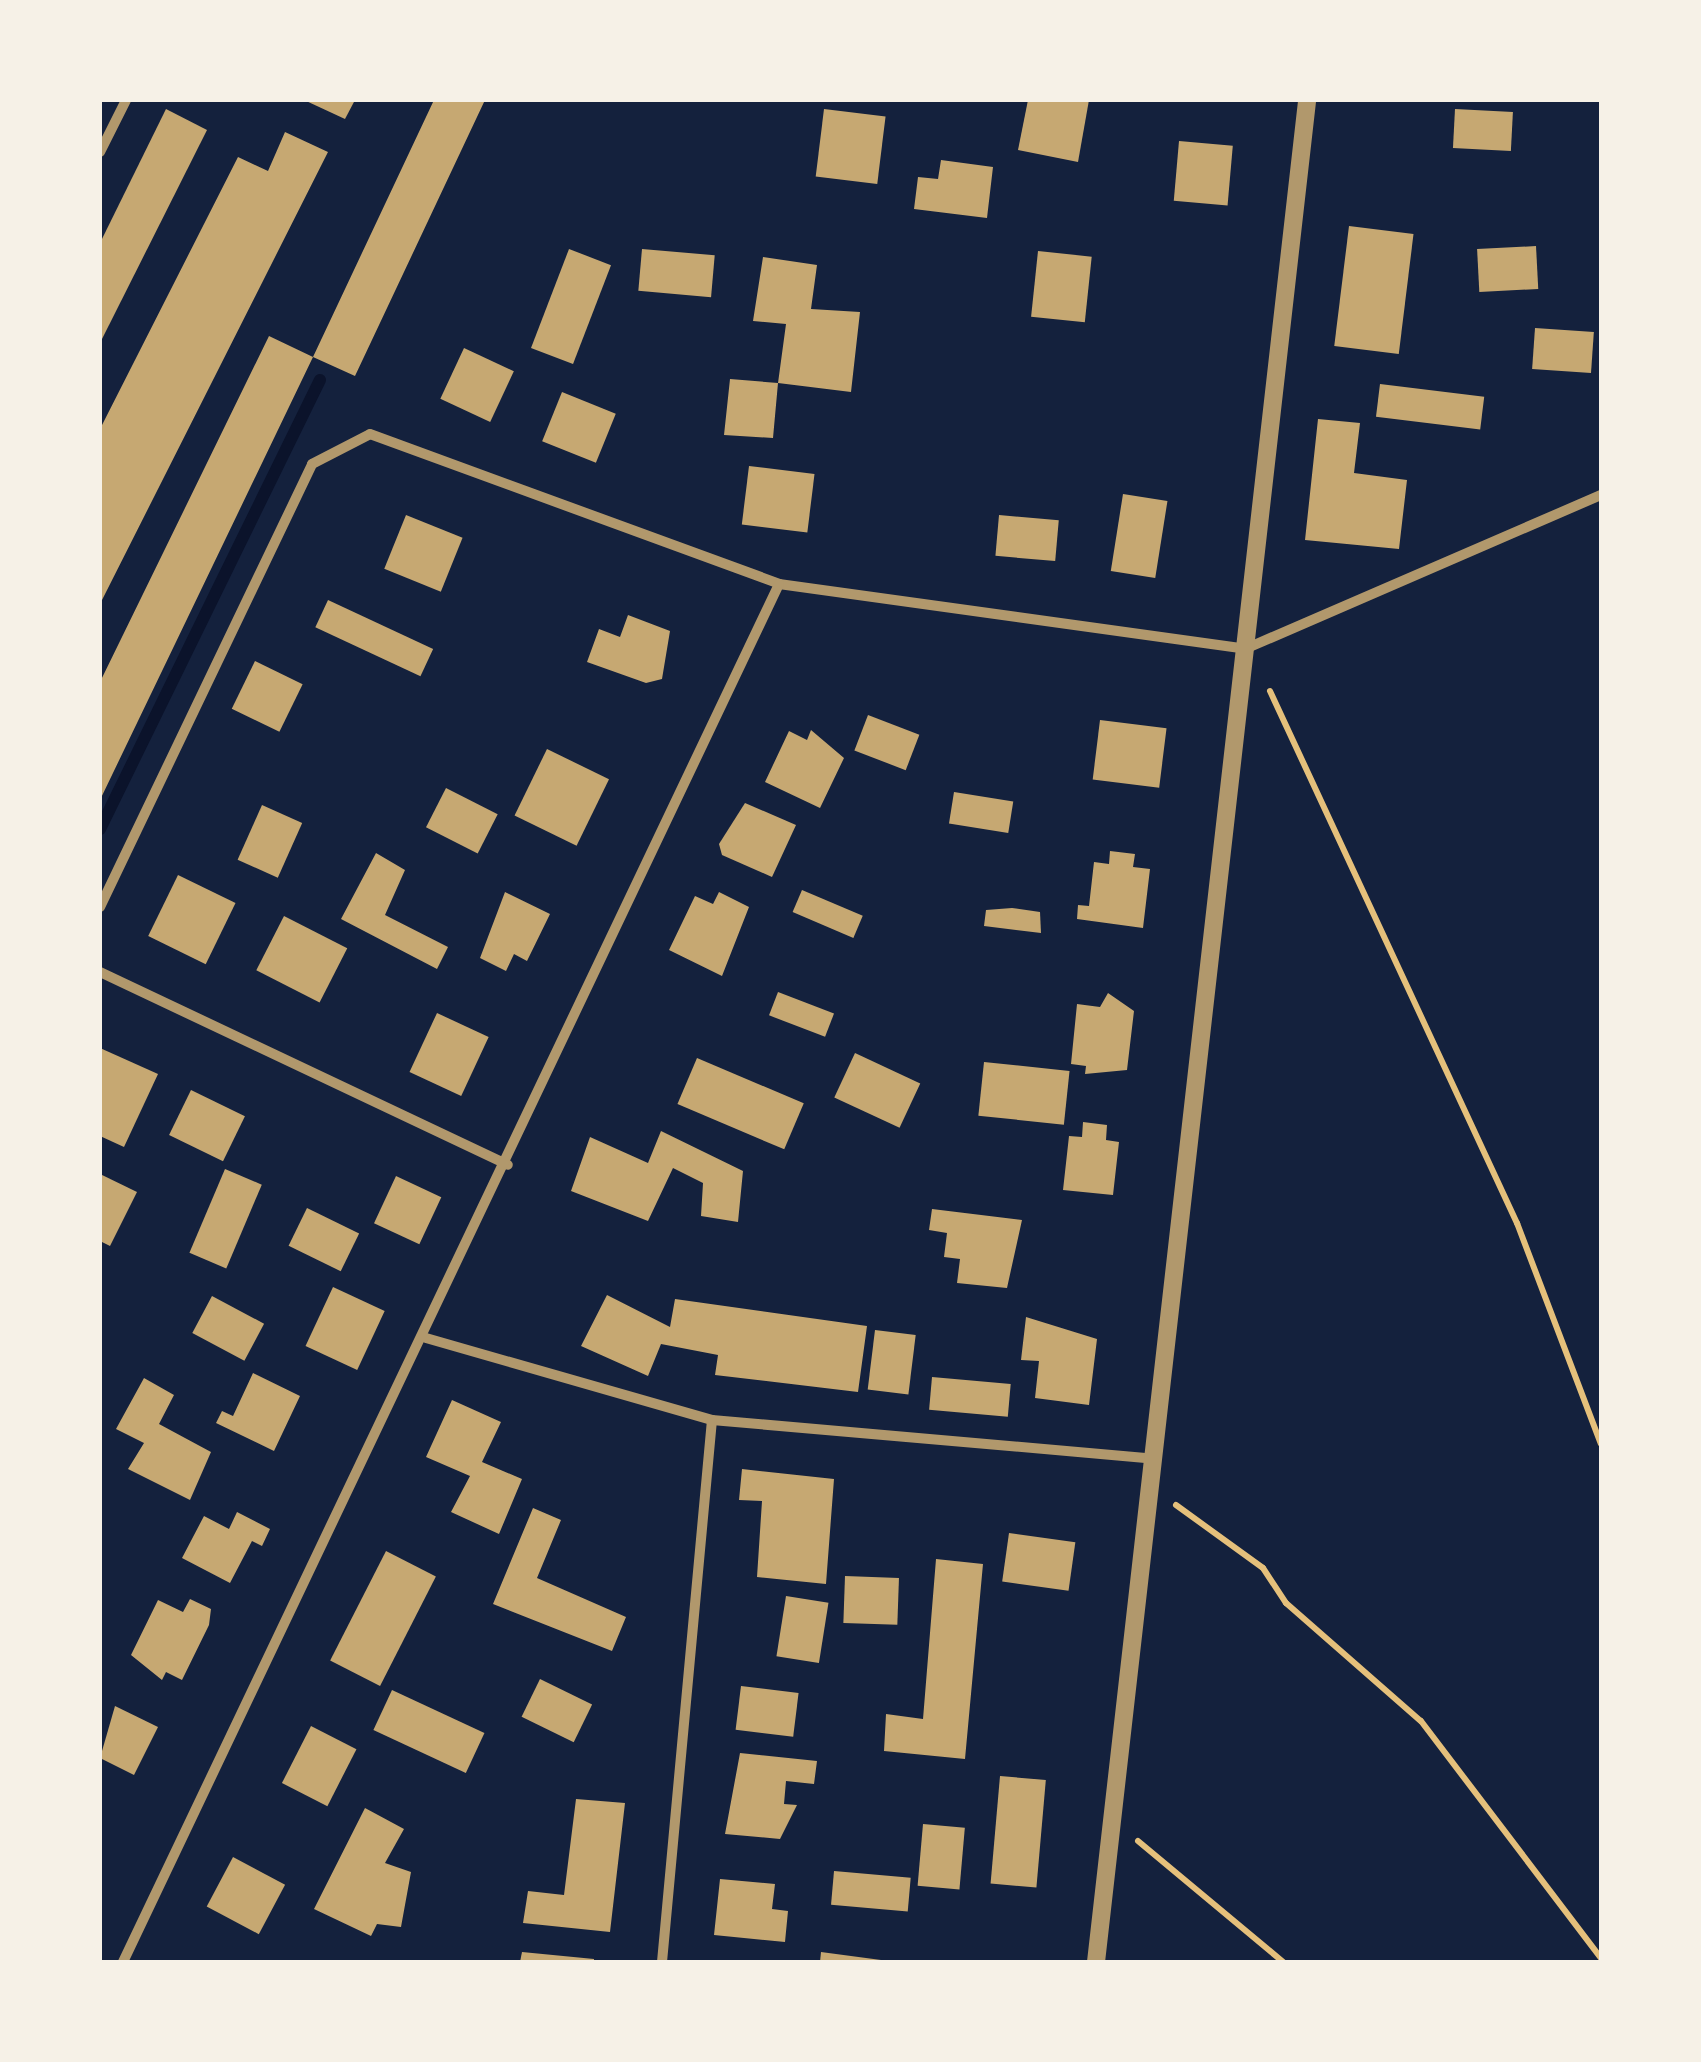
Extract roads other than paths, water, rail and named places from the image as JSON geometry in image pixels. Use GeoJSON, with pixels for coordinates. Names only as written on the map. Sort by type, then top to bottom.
{"type":"FeatureCollection","features":[{"type":"Feature","properties":{"kind":"street"},"geometry":{"type":"LineString","coordinates":[[100,152],[126,100]]}},
{"type":"Feature","properties":{"kind":"street"},"geometry":{"type":"LineString","coordinates":[[1096,1962],[1148,1458],[1307,100]]}},
{"type":"Feature","properties":{"kind":"street"},"geometry":{"type":"LineString","coordinates":[[100,907],[251,575],[312,464],[342,444],[370,434],[402,439],[779,584],[1245,649],[1601,494]]}},
{"type":"Feature","properties":{"kind":"street"},"geometry":{"type":"LineString","coordinates":[[123,1962],[508,1166],[779,584]]}},
{"type":"Feature","properties":{"kind":"street"},"geometry":{"type":"LineString","coordinates":[[100,972],[508,1166]]}},
{"type":"Feature","properties":{"kind":"street"},"geometry":{"type":"LineString","coordinates":[[426,1338],[712,1420],[1148,1458]]}},
{"type":"Feature","properties":{"kind":"street"},"geometry":{"type":"LineString","coordinates":[[662,1962],[712,1420]]}},
{"type":"Feature","properties":{"kind":"waterway"},"geometry":{"type":"LineString","coordinates":[[100,829],[320,380]]}}]}
